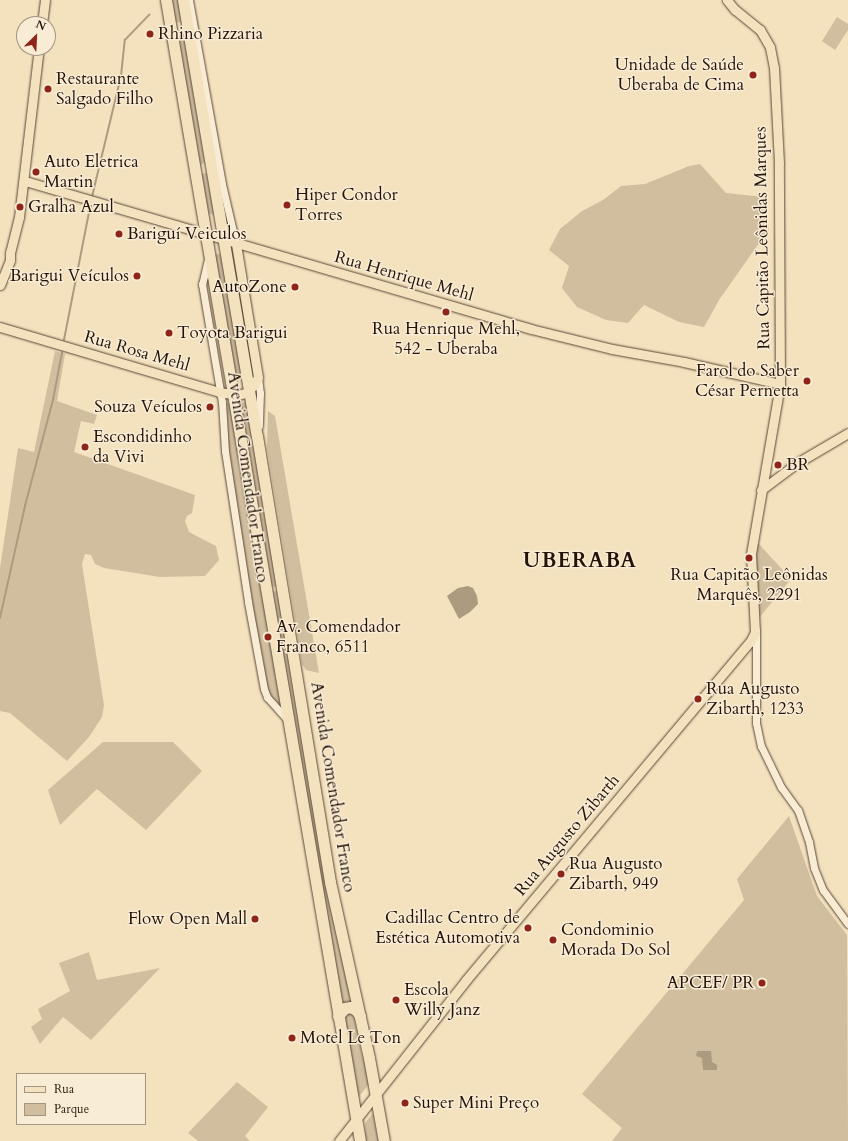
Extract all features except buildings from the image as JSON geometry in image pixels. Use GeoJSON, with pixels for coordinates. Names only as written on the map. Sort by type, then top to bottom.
{"type":"FeatureCollection","features":[{"type":"Feature","properties":{"kind":"highway","name":"Avenida Comendador Franco"},"geometry":{"type":"LineString","coordinates":[[183,0],[257,436],[330,882],[360,1016],[384,1141]]}},
{"type":"Feature","properties":{"kind":"highway","name":"Avenida Comendador Franco"},"geometry":{"type":"LineString","coordinates":[[166,1],[360,1141]]}},
{"type":"Feature","properties":{"kind":"highway"},"geometry":{"type":"LineString","coordinates":[[172,32],[173,28],[178,26],[183,26],[188,30]]}},
{"type":"Feature","properties":{"kind":"highway"},"geometry":{"type":"LineString","coordinates":[[194,164],[196,168],[201,170],[211,165]]}},
{"type":"Feature","properties":{"kind":"highway"},"geometry":{"type":"LineString","coordinates":[[265,586],[268,590],[274,592],[282,587]]}},
{"type":"Feature","properties":{"kind":"highway"},"geometry":{"type":"LineString","coordinates":[[338,1016],[344,1008],[350,1007],[356,1010],[360,1016]]}},
{"type":"Feature","properties":{"kind":"main road"},"geometry":{"type":"LineString","coordinates":[[43,16],[46,0]]}},
{"type":"Feature","properties":{"kind":"main road","name":"Rua Capitão Leônidas Marques"},"geometry":{"type":"LineString","coordinates":[[727,0],[735,10],[760,30],[770,47],[774,68],[779,165],[780,384],[751,554],[756,624]]}},
{"type":"Feature","properties":{"kind":"main road"},"geometry":{"type":"LineString","coordinates":[[0,272],[10,253],[17,229],[38,56]]}},
{"type":"Feature","properties":{"kind":"main road","name":"Rua Henrique Mehl"},"geometry":{"type":"LineString","coordinates":[[24,181],[531,329],[612,349],[684,362],[780,384]]}},
{"type":"Feature","properties":{"kind":"main road","name":"Avenida Comendador Franco"},"geometry":{"type":"LineString","coordinates":[[236,244],[258,377]]}},
{"type":"Feature","properties":{"kind":"main road"},"geometry":{"type":"LineString","coordinates":[[0,285],[10,260],[10,253]]}},
{"type":"Feature","properties":{"kind":"main road","name":"Rua Rosa Mehl"},"geometry":{"type":"LineString","coordinates":[[0,327],[219,392],[241,395],[249,391]]}},
{"type":"Feature","properties":{"kind":"main road"},"geometry":{"type":"LineString","coordinates":[[249,391],[258,377]]}},
{"type":"Feature","properties":{"kind":"main road"},"geometry":{"type":"LineString","coordinates":[[761,490],[797,463],[848,433]]}},
{"type":"Feature","properties":{"kind":"main road"},"geometry":{"type":"LineString","coordinates":[[764,474],[769,477],[779,476]]}},
{"type":"Feature","properties":{"kind":"main road"},"geometry":{"type":"LineString","coordinates":[[758,513],[764,497],[779,476]]}},
{"type":"Feature","properties":{"kind":"main road","name":"Rua Augusto Zibarth"},"geometry":{"type":"LineString","coordinates":[[339,1141],[473,971],[750,642],[755,632],[756,624]]}},
{"type":"Feature","properties":{"kind":"street","name":"Avenida Comendador Franco"},"geometry":{"type":"LineString","coordinates":[[189,0],[222,184],[236,244]]}},
{"type":"Feature","properties":{"kind":"street","name":"Avenida Comendador Franco"},"geometry":{"type":"LineString","coordinates":[[209,254],[202,284],[223,412],[225,451],[264,689],[267,697],[288,720]]}},
{"type":"Feature","properties":{"kind":"street","name":"Avenida Comendador Franco"},"geometry":{"type":"LineString","coordinates":[[257,436],[260,393],[258,377]]}},
{"type":"Feature","properties":{"kind":"street","name":"Rua Capitão Leônidas Marques"},"geometry":{"type":"LineString","coordinates":[[756,624],[756,723],[761,746],[781,787],[798,810],[809,842],[814,868],[823,890],[848,924]]}},
{"type":"Feature","properties":{"kind":"green space"},"geometry":{"type":"Polygon","coordinates":[[[169,0],[179,0],[182,24],[180,22],[174,23],[169,0]]]}},
{"type":"Feature","properties":{"kind":"green space"},"geometry":{"type":"Polygon","coordinates":[[[837,17],[848,24],[848,30],[835,50],[822,41],[837,17]]]}},
{"type":"Feature","properties":{"kind":"green space"},"geometry":{"type":"Polygon","coordinates":[[[180,35],[185,37],[205,162],[201,165],[198,164],[177,37],[180,35]]]}},
{"type":"Feature","properties":{"kind":"green space"},"geometry":{"type":"Polygon","coordinates":[[[700,164],[726,193],[764,197],[769,229],[719,300],[704,327],[679,322],[644,305],[628,323],[606,320],[577,307],[562,288],[569,266],[549,250],[560,229],[582,211],[603,200],[621,186],[645,184],[689,166],[700,164]]]}},
{"type":"Feature","properties":{"kind":"green space"},"geometry":{"type":"Polygon","coordinates":[[[207,173],[215,215],[206,213],[201,174],[207,173]]]}},
{"type":"Feature","properties":{"kind":"green space"},"geometry":{"type":"Polygon","coordinates":[[[214,253],[222,255],[243,377],[234,378],[214,253]]]}},
{"type":"Feature","properties":{"kind":"green space"},"geometry":{"type":"Polygon","coordinates":[[[55,351],[65,354],[57,401],[97,415],[94,424],[81,421],[74,452],[195,495],[192,513],[187,516],[185,521],[189,532],[216,546],[219,560],[205,576],[160,577],[104,568],[95,564],[91,555],[85,554],[82,564],[104,705],[102,717],[89,737],[67,761],[10,713],[0,711],[0,568],[18,448],[34,452],[55,351]]]}},
{"type":"Feature","properties":{"kind":"green space"},"geometry":{"type":"Polygon","coordinates":[[[246,402],[277,586],[274,587],[272,586],[238,403],[246,402]]]}},
{"type":"Feature","properties":{"kind":"green space"},"geometry":{"type":"Polygon","coordinates":[[[224,403],[231,403],[282,707],[267,694],[235,508],[224,403]]]}},
{"type":"Feature","properties":{"kind":"green space"},"geometry":{"type":"Polygon","coordinates":[[[268,411],[275,416],[319,673],[306,670],[302,664],[267,448],[268,411]]]}},
{"type":"Feature","properties":{"kind":"green space"},"geometry":{"type":"Polygon","coordinates":[[[757,542],[791,579],[759,618],[755,559],[757,542]]]}},
{"type":"Feature","properties":{"kind":"green space"},"geometry":{"type":"Polygon","coordinates":[[[277,591],[355,1006],[339,1008],[271,592],[277,591]]]}},
{"type":"Feature","properties":{"kind":"green space"},"geometry":{"type":"Polygon","coordinates":[[[103,742],[173,742],[202,771],[146,830],[97,789],[60,825],[48,790],[103,742]]]}},
{"type":"Feature","properties":{"kind":"green space","name":"APCEF/ PR"},"geometry":{"type":"Polygon","coordinates":[[[789,816],[817,896],[847,935],[848,1141],[612,1141],[622,1128],[582,1094],[744,900],[737,879],[789,816]]]}},
{"type":"Feature","properties":{"kind":"green space"},"geometry":{"type":"Polygon","coordinates":[[[89,952],[97,980],[160,968],[91,1040],[63,1017],[40,1044],[31,1027],[42,1019],[38,1009],[70,991],[59,963],[89,952]]]}},
{"type":"Feature","properties":{"kind":"green space"},"geometry":{"type":"Polygon","coordinates":[[[345,1009],[353,1012],[362,1056],[370,1083],[355,1101],[342,1017],[345,1009]]]}},
{"type":"Feature","properties":{"kind":"green space"},"geometry":{"type":"Polygon","coordinates":[[[237,1082],[268,1107],[245,1136],[250,1141],[198,1141],[188,1133],[237,1082]]]}},
{"type":"Feature","properties":{"kind":"green space"},"geometry":{"type":"Polygon","coordinates":[[[373,1113],[378,1141],[366,1141],[365,1123],[373,1113]]]}},
{"type":"Feature","properties":{"kind":"shaded area"},"geometry":{"type":"Polygon","coordinates":[[[468,586],[473,588],[477,596],[478,604],[470,612],[459,619],[447,596],[458,588],[468,586]]]}},
{"type":"Feature","properties":{"kind":"shaded area"},"geometry":{"type":"Polygon","coordinates":[[[697,1051],[711,1051],[712,1062],[717,1065],[717,1070],[703,1070],[702,1058],[696,1056],[697,1051]]]}},
{"type":"Feature","properties":{"kind":"waterway"},"geometry":{"type":"LineString","coordinates":[[92,197],[121,76],[125,40],[149,15]]}},
{"type":"Feature","properties":{"kind":"waterway"},"geometry":{"type":"LineString","coordinates":[[64,340],[91,203]]}},
{"type":"Feature","properties":{"kind":"waterway"},"geometry":{"type":"LineString","coordinates":[[0,618],[25,506],[53,400],[62,353]]}},
{"type":"Feature","properties":{"kind":"place","name":"Rhino Pizzaria"},"geometry":{"type":"Point","coordinates":[150,34]}},
{"type":"Feature","properties":{"kind":"place","name":"Unidade de Saúde Uberaba de Cima"},"geometry":{"type":"Point","coordinates":[753,75]}},
{"type":"Feature","properties":{"kind":"place","name":"Restaurante Salgado Filho"},"geometry":{"type":"Point","coordinates":[48,89]}},
{"type":"Feature","properties":{"kind":"place","name":"Auto Eletrica Martin"},"geometry":{"type":"Point","coordinates":[36,172]}},
{"type":"Feature","properties":{"kind":"place","name":"Hiper Condor Torres"},"geometry":{"type":"Point","coordinates":[287,205]}},
{"type":"Feature","properties":{"kind":"place","name":"Gralha Azul"},"geometry":{"type":"Point","coordinates":[20,207]}},
{"type":"Feature","properties":{"kind":"place","name":"Bariguí Veiculos"},"geometry":{"type":"Point","coordinates":[119,234]}},
{"type":"Feature","properties":{"kind":"place","name":"Barigui Veículos"},"geometry":{"type":"Point","coordinates":[137,276]}},
{"type":"Feature","properties":{"kind":"place","name":"AutoZone"},"geometry":{"type":"Point","coordinates":[295,287]}},
{"type":"Feature","properties":{"kind":"place","name":"Rua Henrique Mehl, 542 - Uberaba"},"geometry":{"type":"Point","coordinates":[446,312]}},
{"type":"Feature","properties":{"kind":"place","name":"Toyota Barigui"},"geometry":{"type":"Point","coordinates":[169,333]}},
{"type":"Feature","properties":{"kind":"place","name":"Farol do Saber César Pernetta"},"geometry":{"type":"Point","coordinates":[807,381]}},
{"type":"Feature","properties":{"kind":"place","name":"Souza Veículos"},"geometry":{"type":"Point","coordinates":[210,407]}},
{"type":"Feature","properties":{"kind":"place","name":"Escondidinho da Vivi"},"geometry":{"type":"Point","coordinates":[85,447]}},
{"type":"Feature","properties":{"kind":"place","name":"BR"},"geometry":{"type":"Point","coordinates":[778,465]}},
{"type":"Feature","properties":{"kind":"place","name":"Rua Capitão Leônidas Marquês, 2291"},"geometry":{"type":"Point","coordinates":[749,558]}},
{"type":"Feature","properties":{"kind":"place","name":"Av. Comendador Franco, 6511"},"geometry":{"type":"Point","coordinates":[268,637]}},
{"type":"Feature","properties":{"kind":"place","name":"Rua Augusto Zibarth, 1233"},"geometry":{"type":"Point","coordinates":[698,699]}},
{"type":"Feature","properties":{"kind":"place","name":"Rua Augusto Zibarth, 949"},"geometry":{"type":"Point","coordinates":[561,874]}},
{"type":"Feature","properties":{"kind":"place","name":"Flow Open Mall"},"geometry":{"type":"Point","coordinates":[255,919]}},
{"type":"Feature","properties":{"kind":"place","name":"Cadillac Centro de Estética Automotiva"},"geometry":{"type":"Point","coordinates":[528,928]}},
{"type":"Feature","properties":{"kind":"place","name":"Condominio Morada Do Sol"},"geometry":{"type":"Point","coordinates":[553,940]}},
{"type":"Feature","properties":{"kind":"place","name":"APCEF/ PR"},"geometry":{"type":"Point","coordinates":[762,983]}},
{"type":"Feature","properties":{"kind":"place","name":"Escola Willy Janz"},"geometry":{"type":"Point","coordinates":[396,1000]}},
{"type":"Feature","properties":{"kind":"place","name":"Motel Le Ton"},"geometry":{"type":"Point","coordinates":[292,1038]}},
{"type":"Feature","properties":{"kind":"place","name":"Super Mini Preço"},"geometry":{"type":"Point","coordinates":[405,1103]}},
{"type":"Feature","properties":{"kind":"district","name":"UBERABA"},"geometry":{"type":"Point","coordinates":[580,561]}}]}
